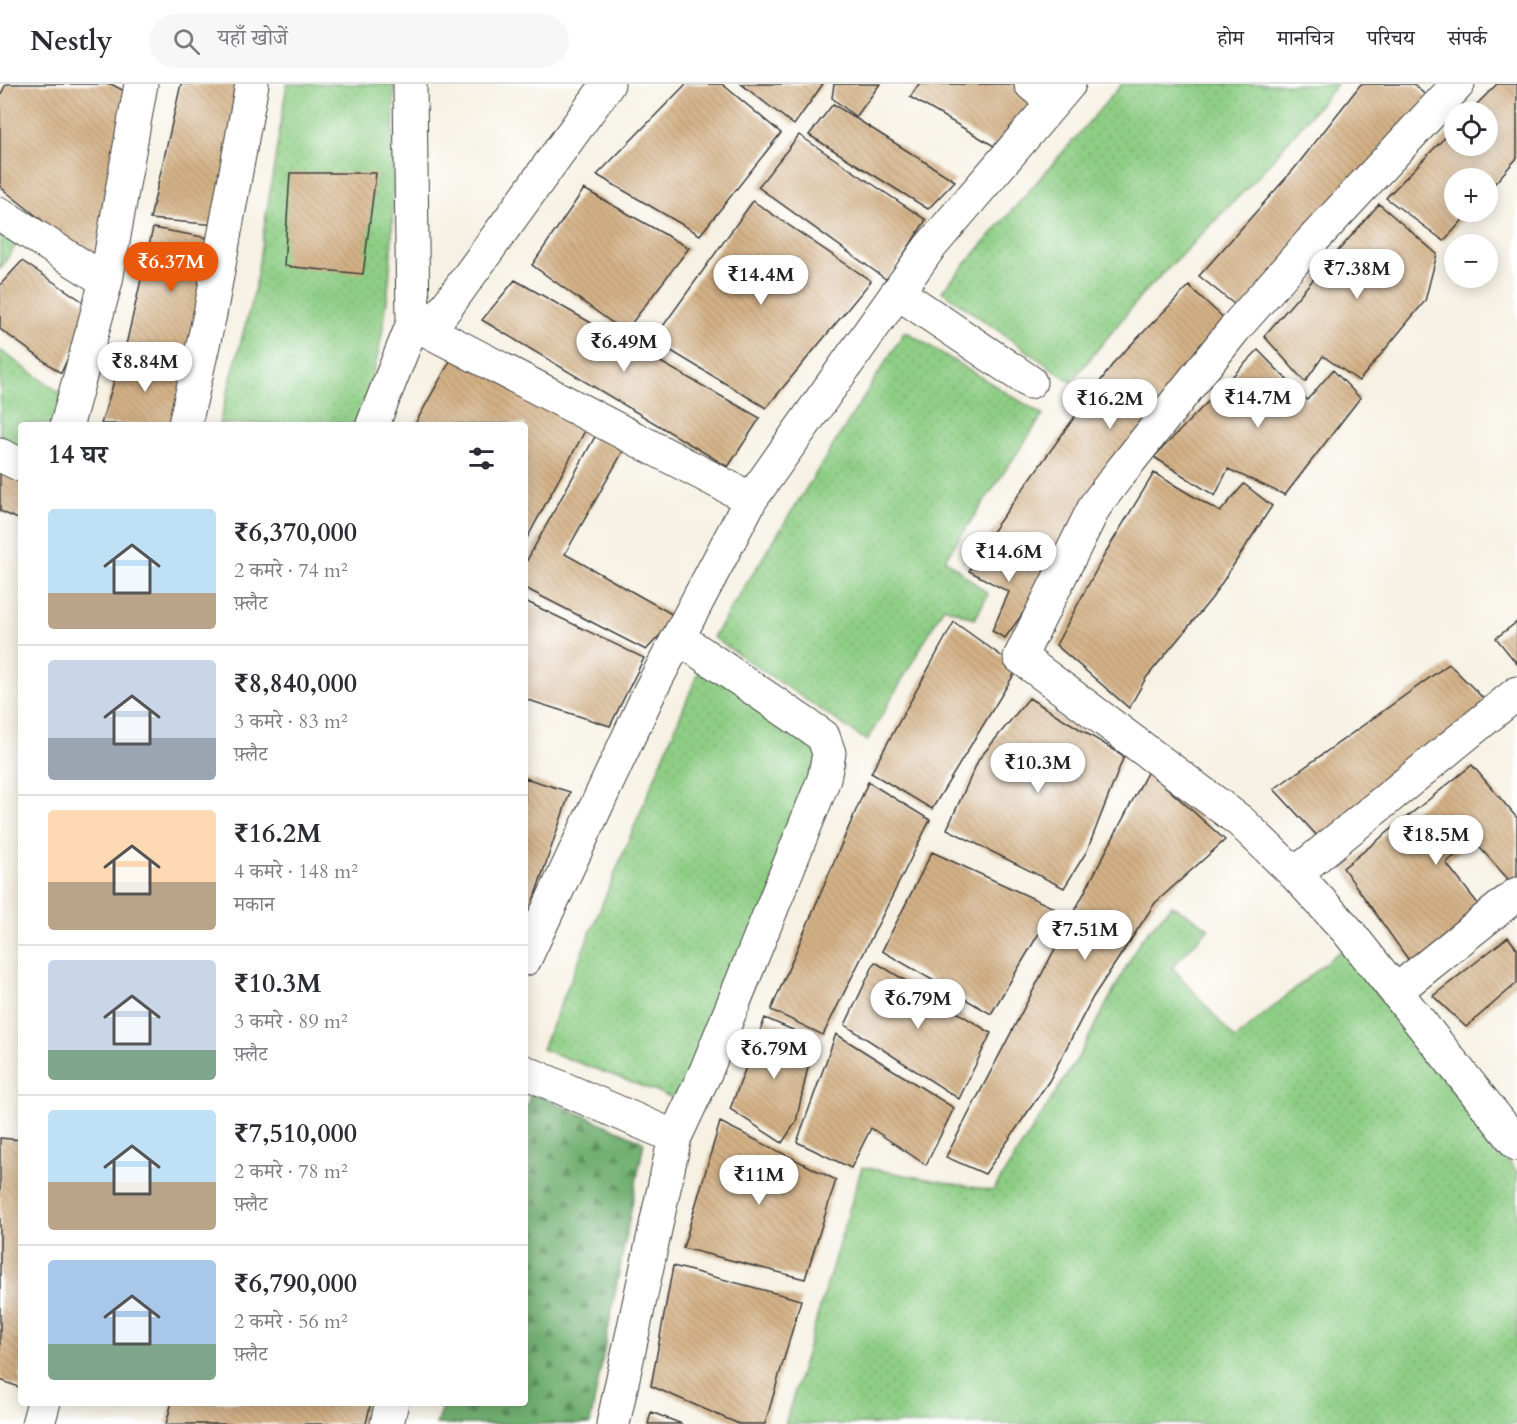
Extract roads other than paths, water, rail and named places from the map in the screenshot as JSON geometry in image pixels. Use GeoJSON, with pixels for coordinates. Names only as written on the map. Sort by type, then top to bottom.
{"type":"FeatureCollection","features":[{"type":"Feature","properties":{"kind":"street"},"geometry":{"type":"LineString","coordinates":[[68,422],[106,281],[141,84]]}},
{"type":"Feature","properties":{"kind":"street"},"geometry":{"type":"LineString","coordinates":[[185,422],[210,314],[252,84]]}},
{"type":"Feature","properties":{"kind":"street"},"geometry":{"type":"LineString","coordinates":[[410,84],[421,327]]}},
{"type":"Feature","properties":{"kind":"street"},"geometry":{"type":"LineString","coordinates":[[374,422],[421,327],[608,84]]}},
{"type":"Feature","properties":{"kind":"street"},"geometry":{"type":"LineString","coordinates":[[1458,84],[1310,243],[1236,327],[1119,474],[1095,506],[1020,657],[1240,821],[1295,874],[1346,929],[1517,1144]]}},
{"type":"Feature","properties":{"kind":"street"},"geometry":{"type":"LineString","coordinates":[[528,953],[650,691],[751,499],[929,248],[1051,90]]}},
{"type":"Feature","properties":{"kind":"street"},"geometry":{"type":"LineString","coordinates":[[0,214],[106,281]]}},
{"type":"Feature","properties":{"kind":"street"},"geometry":{"type":"LineString","coordinates":[[897,292],[1030,382]]}},
{"type":"Feature","properties":{"kind":"street"},"geometry":{"type":"LineString","coordinates":[[421,327],[751,499]]}},
{"type":"Feature","properties":{"kind":"street"},"geometry":{"type":"LineString","coordinates":[[0,455],[18,464]]}},
{"type":"Feature","properties":{"kind":"street"},"geometry":{"type":"LineString","coordinates":[[613,1424],[675,1137],[706,1071],[825,779],[829,753],[823,736],[679,638]]}},
{"type":"Feature","properties":{"kind":"street"},"geometry":{"type":"LineString","coordinates":[[1295,874],[1517,693]]}},
{"type":"Feature","properties":{"kind":"street"},"geometry":{"type":"LineString","coordinates":[[1396,991],[1517,894]]}},
{"type":"Feature","properties":{"kind":"street"},"geometry":{"type":"LineString","coordinates":[[528,1073],[675,1137]]}},
{"type":"Feature","properties":{"kind":"street"},"geometry":{"type":"LineString","coordinates":[[38,1424],[43,1406]]}},
{"type":"Feature","properties":{"kind":"street"},"geometry":{"type":"LineString","coordinates":[[387,1424],[391,1406]]}}]}
